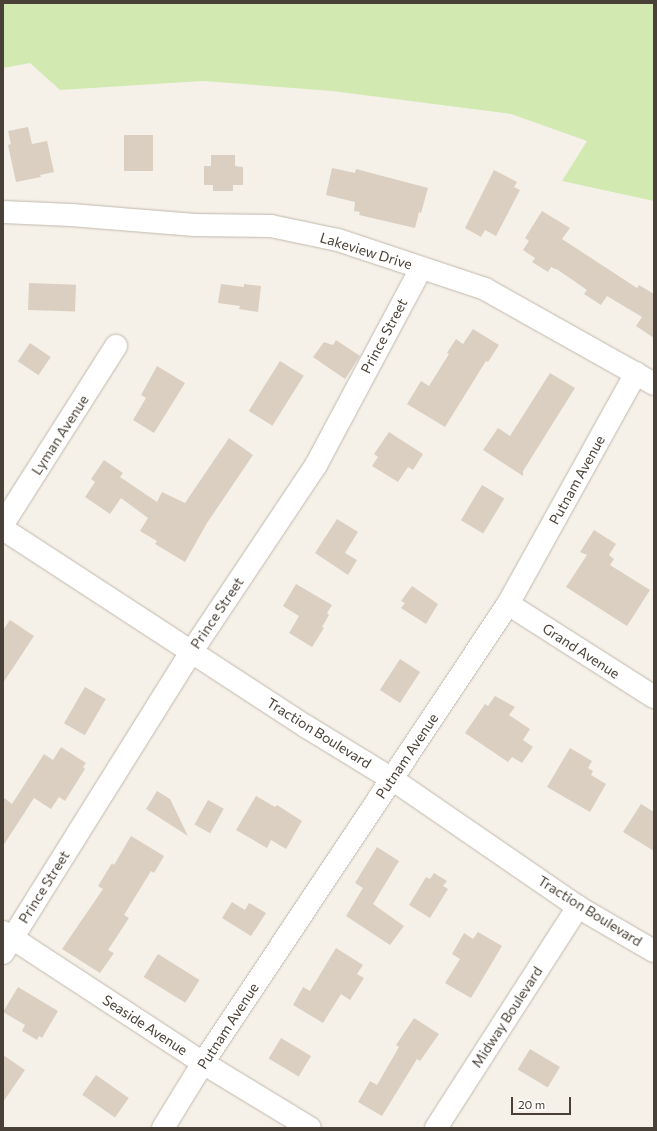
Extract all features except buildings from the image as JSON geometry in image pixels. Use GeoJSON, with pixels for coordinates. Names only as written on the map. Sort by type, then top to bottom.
{"type":"FeatureCollection","features":[{"type":"Feature","properties":{"kind":"street","name":"Lakeview Drive"},"geometry":{"type":"LineString","coordinates":[[3,212],[72,215],[195,225],[271,226],[338,240],[485,289],[654,384]]}},
{"type":"Feature","properties":{"kind":"street","name":"Prince Street"},"geometry":{"type":"LineString","coordinates":[[6,941],[192,651],[316,465],[420,268]]}},
{"type":"Feature","properties":{"kind":"street","name":"Lyman Avenue"},"geometry":{"type":"LineString","coordinates":[[3,524],[116,346]]}},
{"type":"Feature","properties":{"kind":"street","name":"Putnam Avenue"},"geometry":{"type":"LineString","coordinates":[[163,1128],[203,1063],[508,604],[636,373]]}},
{"type":"Feature","properties":{"kind":"street","name":"Traction Boulevard"},"geometry":{"type":"LineString","coordinates":[[3,529],[307,727],[392,779],[578,906],[654,951]]}},
{"type":"Feature","properties":{"kind":"street","name":"Grand Avenue"},"geometry":{"type":"LineString","coordinates":[[508,604],[654,697]]}},
{"type":"Feature","properties":{"kind":"street","name":"Midway Boulevard"},"geometry":{"type":"LineString","coordinates":[[436,1128],[578,906]]}},
{"type":"Feature","properties":{"kind":"street","name":"Seaside Avenue"},"geometry":{"type":"LineString","coordinates":[[6,941],[310,1128]]}},
{"type":"Feature","properties":{"kind":"green space"},"geometry":{"type":"Polygon","coordinates":[[[3,3],[654,3],[654,201],[562,181],[587,141],[511,114],[332,91],[203,81],[60,90],[30,63],[3,68],[3,3]]]}}]}
